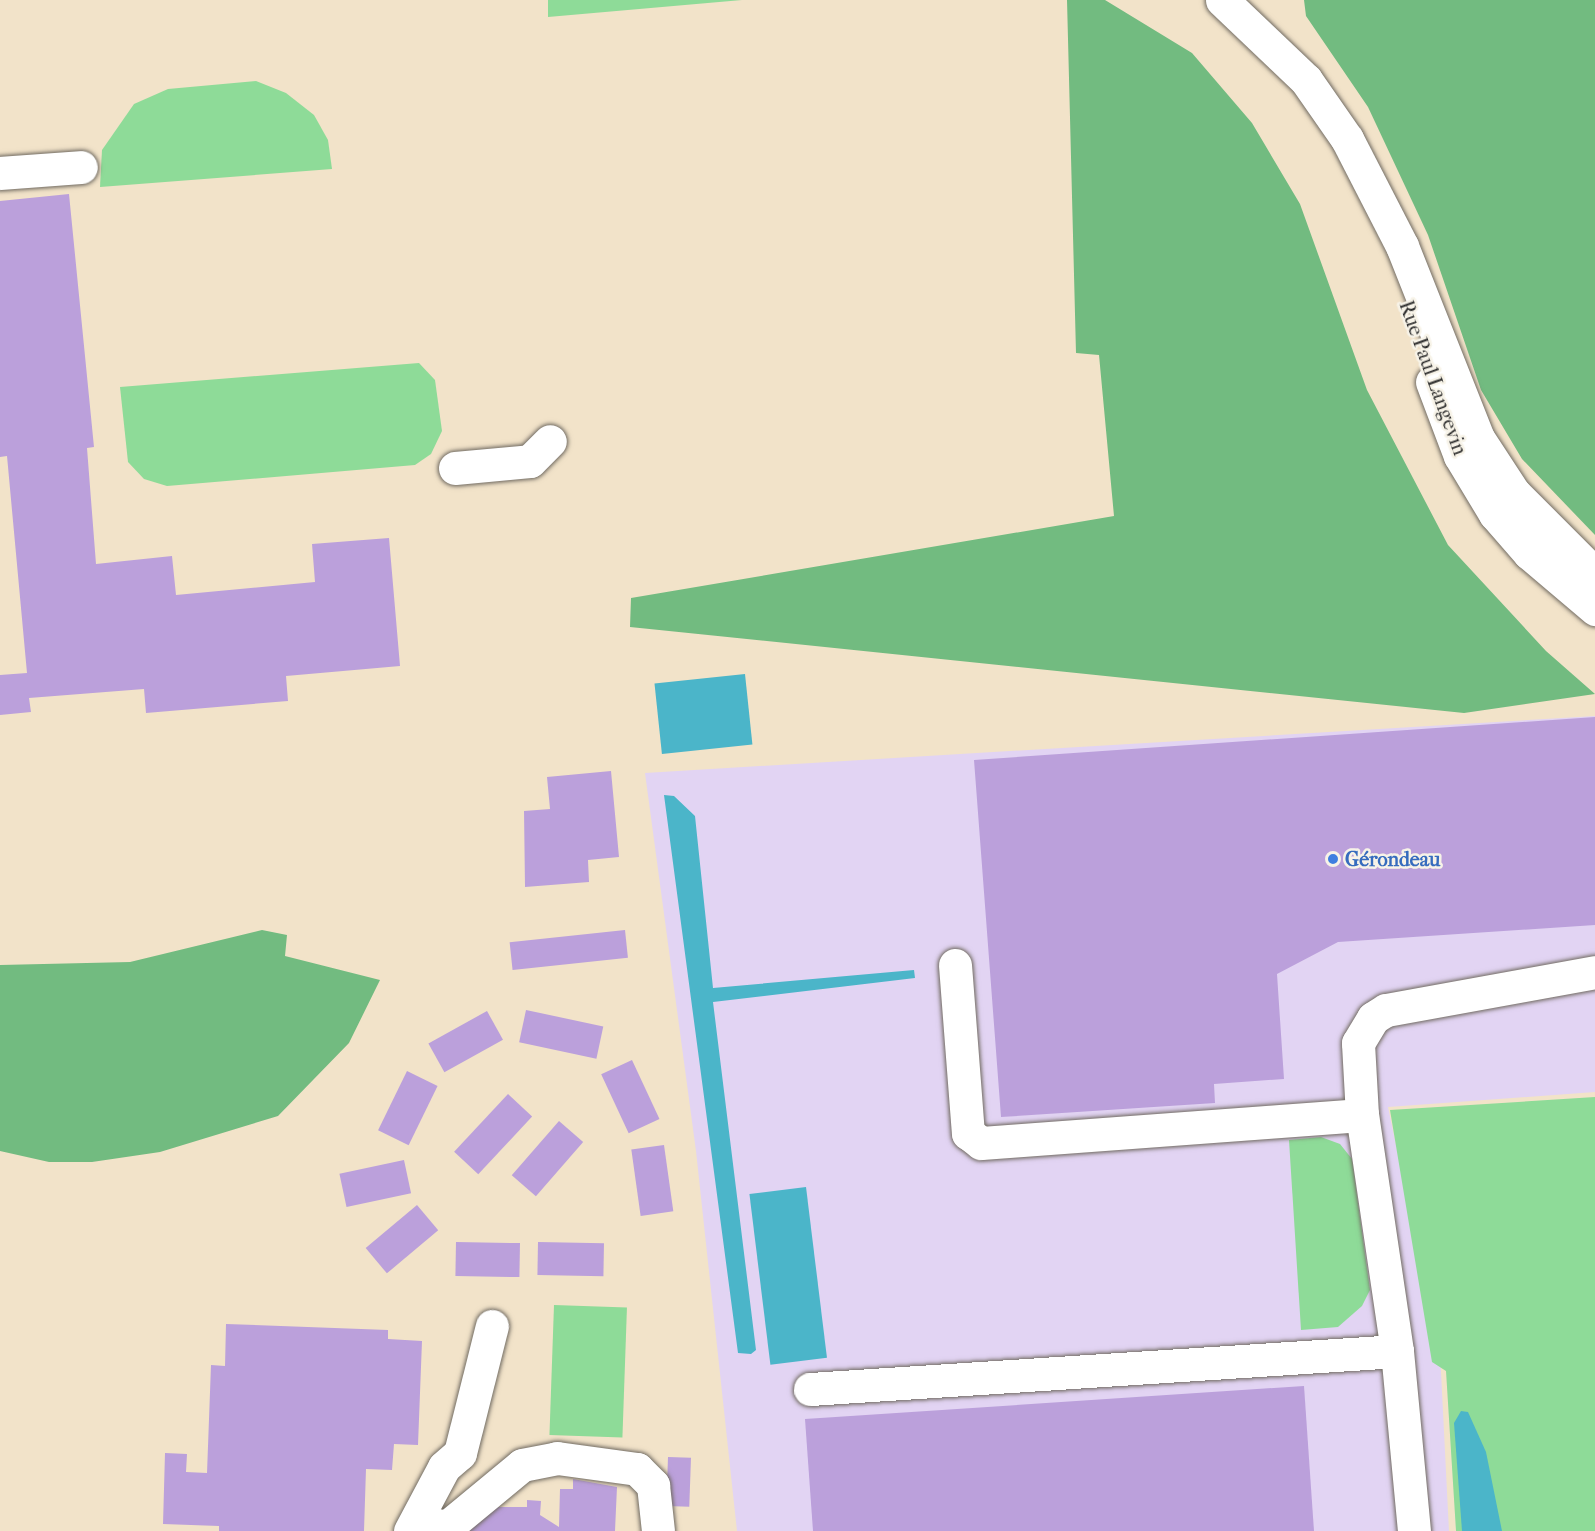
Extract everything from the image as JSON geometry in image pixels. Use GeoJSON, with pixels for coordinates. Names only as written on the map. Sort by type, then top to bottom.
{"type":"FeatureCollection","features":[{"type":"Feature","properties":{"kind":"main road","name":"Rue Paul Langevin"},"geometry":{"type":"LineString","coordinates":[[1222,0],[1306,80],[1347,139],[1378,206],[1402,246],[1478,438],[1514,493],[1595,574]]}},
{"type":"Feature","properties":{"kind":"main road"},"geometry":{"type":"LineString","coordinates":[[0,173],[81,167]]}},
{"type":"Feature","properties":{"kind":"main road","name":"Rue Paul Langevin"},"geometry":{"type":"LineString","coordinates":[[1378,206],[1460,456],[1495,514],[1529,553],[1595,609]]}},
{"type":"Feature","properties":{"kind":"main road"},"geometry":{"type":"LineString","coordinates":[[455,468],[530,461],[550,441]]}},
{"type":"Feature","properties":{"kind":"main road"},"geometry":{"type":"LineString","coordinates":[[955,965],[968,1133],[981,1143],[1362,1114]]}},
{"type":"Feature","properties":{"kind":"main road"},"geometry":{"type":"LineString","coordinates":[[1414,1531],[1397,1350],[1362,1114],[1358,1043],[1373,1018],[1386,1010],[1595,972]]}},
{"type":"Feature","properties":{"kind":"main road"},"geometry":{"type":"LineString","coordinates":[[492,1326],[460,1453],[444,1467],[414,1526],[447,1527],[522,1465],[556,1458],[637,1469],[653,1485],[658,1531]]}},
{"type":"Feature","properties":{"kind":"main road"},"geometry":{"type":"LineString","coordinates":[[810,1389],[1397,1350]]}},
{"type":"Feature","properties":{"kind":"shaded area","name":"Gérondeau"},"geometry":{"type":"Polygon","coordinates":[[[1595,716],[1595,1092],[1388,1107],[1440,1352],[1449,1531],[737,1531],[696,1151],[645,773],[1595,716]]]}},
{"type":"Feature","properties":{"kind":"green space"},"geometry":{"type":"Polygon","coordinates":[[[548,0],[742,0],[548,17],[548,0]]]}},
{"type":"Feature","properties":{"kind":"green space"},"geometry":{"type":"Polygon","coordinates":[[[1067,0],[1105,0],[1192,53],[1252,123],[1300,204],[1367,390],[1448,545],[1546,651],[1595,694],[1464,713],[630,627],[631,598],[1114,516],[1099,355],[1076,353],[1067,0]]]}},
{"type":"Feature","properties":{"kind":"green space"},"geometry":{"type":"Polygon","coordinates":[[[1304,0],[1595,0],[1595,535],[1522,459],[1481,390],[1428,235],[1368,107],[1306,16],[1304,0]]]}},
{"type":"Feature","properties":{"kind":"green space"},"geometry":{"type":"Polygon","coordinates":[[[256,81],[286,93],[314,115],[328,140],[332,169],[100,187],[102,150],[134,104],[168,89],[256,81]]]}},
{"type":"Feature","properties":{"kind":"green space"},"geometry":{"type":"Polygon","coordinates":[[[419,363],[435,380],[442,431],[431,454],[415,465],[167,486],[144,479],[128,462],[120,387],[419,363]]]}},
{"type":"Feature","properties":{"kind":"green space"},"geometry":{"type":"Polygon","coordinates":[[[262,930],[287,935],[285,956],[380,980],[349,1043],[278,1116],[160,1152],[92,1162],[49,1162],[0,1151],[0,965],[130,962],[262,930]]]}},
{"type":"Feature","properties":{"kind":"green space"},"geometry":{"type":"Polygon","coordinates":[[[1595,1097],[1595,1531],[1456,1531],[1446,1371],[1432,1362],[1390,1110],[1595,1097]]]}},
{"type":"Feature","properties":{"kind":"green space"},"geometry":{"type":"Polygon","coordinates":[[[1321,1137],[1340,1144],[1352,1159],[1370,1290],[1362,1306],[1338,1327],[1301,1330],[1289,1140],[1321,1137]]]}},
{"type":"Feature","properties":{"kind":"green space"},"geometry":{"type":"Polygon","coordinates":[[[554,1305],[627,1308],[622,1437],[549,1435],[554,1305]]]}},
{"type":"Feature","properties":{"kind":"water"},"geometry":{"type":"Polygon","coordinates":[[[745,674],[752,745],[662,754],[654,684],[745,674]]]}},
{"type":"Feature","properties":{"kind":"water"},"geometry":{"type":"Polygon","coordinates":[[[664,795],[674,796],[695,816],[713,988],[914,970],[915,978],[713,1002],[756,1350],[751,1354],[738,1353],[664,795]]]}},
{"type":"Feature","properties":{"kind":"water"},"geometry":{"type":"Polygon","coordinates":[[[806,1187],[827,1358],[770,1365],[749,1194],[806,1187]]]}},
{"type":"Feature","properties":{"kind":"water"},"geometry":{"type":"Polygon","coordinates":[[[1461,1411],[1468,1412],[1486,1452],[1502,1531],[1462,1531],[1454,1423],[1461,1411]]]}},
{"type":"Feature","properties":{"kind":"building"},"geometry":{"type":"Polygon","coordinates":[[[69,194],[94,447],[87,448],[96,564],[172,556],[176,595],[315,582],[312,544],[389,538],[400,666],[286,676],[288,701],[146,713],[144,689],[29,698],[31,712],[0,715],[0,675],[27,673],[7,456],[0,457],[0,201],[69,194]]]}},
{"type":"Feature","properties":{"kind":"building"},"geometry":{"type":"Polygon","coordinates":[[[1595,717],[1595,925],[1338,942],[1277,974],[1284,1079],[1214,1084],[1215,1103],[1001,1117],[974,760],[1595,717]]]}},
{"type":"Feature","properties":{"kind":"building"},"geometry":{"type":"Polygon","coordinates":[[[611,771],[619,857],[588,860],[589,882],[525,887],[524,811],[550,809],[547,777],[611,771]]]}},
{"type":"Feature","properties":{"kind":"building"},"geometry":{"type":"Polygon","coordinates":[[[625,930],[628,958],[513,970],[510,942],[625,930]]]}},
{"type":"Feature","properties":{"kind":"building"},"geometry":{"type":"Polygon","coordinates":[[[526,1010],[603,1026],[596,1059],[519,1042],[526,1010]]]}},
{"type":"Feature","properties":{"kind":"building"},"geometry":{"type":"Polygon","coordinates":[[[487,1011],[503,1040],[444,1072],[428,1043],[487,1011]]]}},
{"type":"Feature","properties":{"kind":"building"},"geometry":{"type":"Polygon","coordinates":[[[632,1060],[659,1119],[629,1133],[601,1074],[632,1060]]]}},
{"type":"Feature","properties":{"kind":"building"},"geometry":{"type":"Polygon","coordinates":[[[407,1071],[438,1086],[409,1145],[378,1130],[407,1071]]]}},
{"type":"Feature","properties":{"kind":"building"},"geometry":{"type":"Polygon","coordinates":[[[508,1094],[532,1117],[478,1174],[454,1152],[508,1094]]]}},
{"type":"Feature","properties":{"kind":"building"},"geometry":{"type":"Polygon","coordinates":[[[559,1121],[583,1142],[536,1196],[512,1175],[559,1121]]]}},
{"type":"Feature","properties":{"kind":"building"},"geometry":{"type":"Polygon","coordinates":[[[664,1145],[673,1211],[641,1216],[631,1150],[664,1145]]]}},
{"type":"Feature","properties":{"kind":"building"},"geometry":{"type":"Polygon","coordinates":[[[404,1160],[411,1193],[347,1207],[339,1174],[404,1160]]]}},
{"type":"Feature","properties":{"kind":"building"},"geometry":{"type":"Polygon","coordinates":[[[417,1205],[438,1230],[387,1273],[366,1248],[417,1205]]]}},
{"type":"Feature","properties":{"kind":"building"},"geometry":{"type":"Polygon","coordinates":[[[456,1242],[520,1243],[519,1277],[455,1276],[456,1242]]]}},
{"type":"Feature","properties":{"kind":"building"},"geometry":{"type":"Polygon","coordinates":[[[538,1242],[604,1243],[603,1276],[537,1275],[538,1242]]]}},
{"type":"Feature","properties":{"kind":"building"},"geometry":{"type":"Polygon","coordinates":[[[226,1324],[388,1330],[388,1339],[422,1341],[418,1445],[394,1444],[392,1470],[366,1469],[364,1531],[219,1531],[219,1526],[163,1524],[165,1453],[187,1454],[186,1472],[207,1473],[211,1365],[225,1366],[226,1324]]]}},
{"type":"Feature","properties":{"kind":"building"},"geometry":{"type":"Polygon","coordinates":[[[1304,1386],[1314,1531],[813,1531],[805,1419],[1304,1386]]]}},
{"type":"Feature","properties":{"kind":"building"},"geometry":{"type":"Polygon","coordinates":[[[668,1457],[691,1458],[689,1507],[666,1506],[668,1457]]]}},
{"type":"Feature","properties":{"kind":"building"},"geometry":{"type":"Polygon","coordinates":[[[573,1479],[617,1487],[615,1531],[469,1531],[469,1515],[482,1507],[527,1507],[527,1500],[541,1501],[540,1515],[559,1527],[560,1489],[573,1489],[573,1479]]]}},
{"type":"Feature","properties":{"kind":"place","name":"Gérondeau"},"geometry":{"type":"Point","coordinates":[1333,859]}}]}
